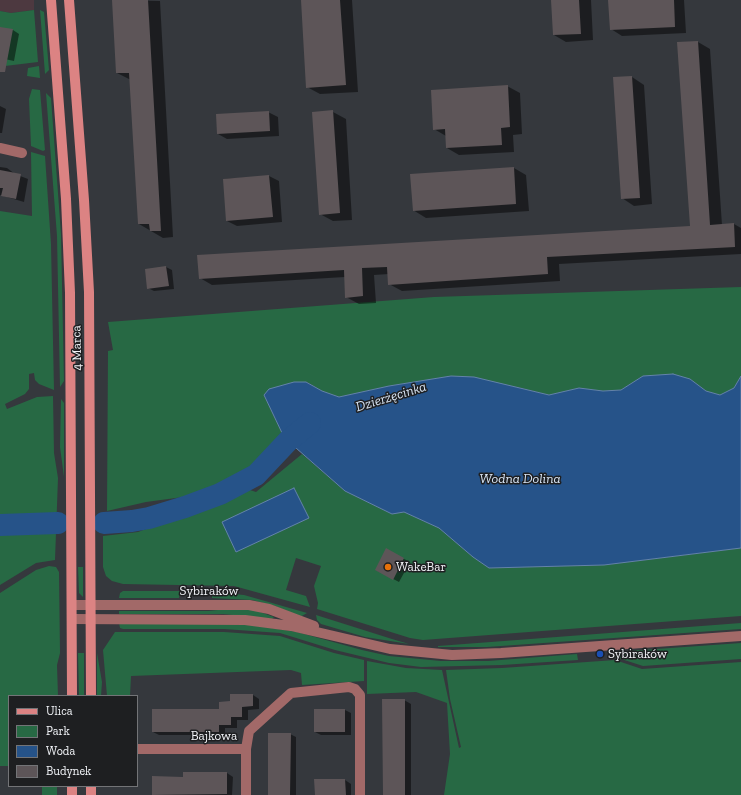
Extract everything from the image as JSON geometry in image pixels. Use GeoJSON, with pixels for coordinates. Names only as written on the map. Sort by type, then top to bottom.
{"type":"FeatureCollection","features":[{"type":"Feature","properties":{"kind":"main road","name":"4 Marca"},"geometry":{"type":"LineString","coordinates":[[50,0],[65,192],[70,287],[72,695]]}},
{"type":"Feature","properties":{"kind":"main road","name":"4 Marca"},"geometry":{"type":"LineString","coordinates":[[69,0],[84,200],[89,292],[90,695]]}},
{"type":"Feature","properties":{"kind":"street"},"geometry":{"type":"LineString","coordinates":[[0,148],[22,153]]}},
{"type":"Feature","properties":{"kind":"street","name":"Sybiraków"},"geometry":{"type":"LineString","coordinates":[[72,605],[257,606],[341,637]]}},
{"type":"Feature","properties":{"kind":"street","name":"Sybiraków"},"geometry":{"type":"LineString","coordinates":[[72,619],[235,619],[281,624],[402,651],[462,655],[741,636]]}},
{"type":"Feature","properties":{"kind":"street"},"geometry":{"type":"LineString","coordinates":[[246,749],[249,731],[291,693],[353,688],[360,695],[360,795]]}},
{"type":"Feature","properties":{"kind":"street","name":"Bajkowa"},"geometry":{"type":"LineString","coordinates":[[138,749],[246,749],[246,795]]}},
{"type":"Feature","properties":{"kind":"shaded area"},"geometry":{"type":"Polygon","coordinates":[[[0,0],[34,0],[34,10],[11,13],[0,11],[0,0]]]}},
{"type":"Feature","properties":{"kind":"green space"},"geometry":{"type":"Polygon","coordinates":[[[34,10],[38,62],[5,66],[0,65],[0,11],[11,13],[34,10]]]}},
{"type":"Feature","properties":{"kind":"green space"},"geometry":{"type":"Polygon","coordinates":[[[40,10],[44,12],[49,70],[45,74],[40,10]]]}},
{"type":"Feature","properties":{"kind":"green space"},"geometry":{"type":"Polygon","coordinates":[[[39,66],[40,78],[27,76],[28,68],[39,66]]]}},
{"type":"Feature","properties":{"kind":"green space"},"geometry":{"type":"Polygon","coordinates":[[[32,89],[40,90],[45,150],[43,151],[31,146],[29,99],[32,89]]]}},
{"type":"Feature","properties":{"kind":"green space"},"geometry":{"type":"Polygon","coordinates":[[[46,93],[51,98],[61,234],[64,381],[60,387],[57,236],[46,93]]]}},
{"type":"Feature","properties":{"kind":"green space"},"geometry":{"type":"Polygon","coordinates":[[[31,152],[45,156],[51,244],[54,390],[39,384],[35,380],[34,373],[29,374],[29,389],[25,394],[5,404],[7,409],[37,397],[53,396],[54,453],[58,478],[55,560],[36,563],[0,585],[0,211],[32,216],[31,152]]]}},
{"type":"Feature","properties":{"kind":"green space"},"geometry":{"type":"Polygon","coordinates":[[[741,287],[741,376],[734,388],[720,395],[706,391],[690,379],[643,376],[621,390],[603,391],[579,388],[549,395],[521,388],[451,376],[389,386],[339,397],[322,391],[307,382],[264,395],[283,435],[252,467],[198,495],[146,502],[107,511],[108,351],[113,350],[108,322],[434,297],[741,287]]]}},
{"type":"Feature","properties":{"kind":"green space"},"geometry":{"type":"Polygon","coordinates":[[[61,399],[64,403],[64,477],[60,447],[61,399]]]}},
{"type":"Feature","properties":{"kind":"green space"},"geometry":{"type":"Polygon","coordinates":[[[302,454],[345,491],[392,514],[404,512],[439,528],[473,557],[489,568],[604,565],[741,548],[741,616],[423,640],[410,638],[317,609],[318,603],[314,586],[321,566],[296,558],[286,590],[306,596],[310,607],[234,586],[123,584],[112,581],[106,576],[103,567],[103,536],[138,532],[247,489],[256,492],[302,454]]]}},
{"type":"Feature","properties":{"kind":"green space"},"geometry":{"type":"Polygon","coordinates":[[[49,566],[56,567],[59,572],[60,653],[57,665],[58,695],[8,695],[8,766],[0,766],[0,593],[36,570],[49,566]]]}},
{"type":"Feature","properties":{"kind":"green space"},"geometry":{"type":"Polygon","coordinates":[[[78,567],[83,567],[83,597],[79,593],[78,567]]]}},
{"type":"Feature","properties":{"kind":"green space"},"geometry":{"type":"Polygon","coordinates":[[[123,591],[180,591],[179,598],[119,598],[120,593],[123,591]]]}},
{"type":"Feature","properties":{"kind":"green space"},"geometry":{"type":"Polygon","coordinates":[[[212,592],[244,595],[307,613],[300,617],[275,606],[252,600],[212,598],[212,592]]]}},
{"type":"Feature","properties":{"kind":"green space"},"geometry":{"type":"Polygon","coordinates":[[[252,609],[274,617],[272,619],[223,614],[119,614],[119,611],[208,611],[252,609]]]}},
{"type":"Feature","properties":{"kind":"green space"},"geometry":{"type":"Polygon","coordinates":[[[316,615],[409,644],[365,637],[321,624],[317,620],[316,615]]]}},
{"type":"Feature","properties":{"kind":"green space"},"geometry":{"type":"Polygon","coordinates":[[[119,623],[247,624],[297,632],[389,656],[441,661],[488,661],[577,654],[578,660],[502,665],[421,667],[389,663],[335,650],[280,633],[224,629],[123,629],[120,628],[119,623]]]}},
{"type":"Feature","properties":{"kind":"green space"},"geometry":{"type":"Polygon","coordinates":[[[741,623],[741,629],[487,647],[438,647],[438,646],[741,623]]]}},
{"type":"Feature","properties":{"kind":"green space"},"geometry":{"type":"Polygon","coordinates":[[[115,632],[224,632],[280,636],[334,653],[364,660],[364,681],[302,685],[301,673],[291,670],[131,676],[130,695],[107,695],[103,650],[115,632]]]}},
{"type":"Feature","properties":{"kind":"green space"},"geometry":{"type":"Polygon","coordinates":[[[741,643],[741,659],[643,666],[615,657],[614,652],[741,643]]]}},
{"type":"Feature","properties":{"kind":"green space"},"geometry":{"type":"Polygon","coordinates":[[[78,653],[84,653],[84,695],[79,695],[78,653]]]}},
{"type":"Feature","properties":{"kind":"green space"},"geometry":{"type":"Polygon","coordinates":[[[97,653],[102,682],[101,695],[97,695],[97,653]]]}},
{"type":"Feature","properties":{"kind":"green space"},"geometry":{"type":"Polygon","coordinates":[[[615,660],[642,669],[741,662],[741,795],[444,795],[450,754],[447,703],[416,692],[367,694],[367,661],[406,668],[442,670],[459,748],[461,747],[450,699],[446,670],[502,668],[615,660]]]}},
{"type":"Feature","properties":{"kind":"green space"},"geometry":{"type":"Polygon","coordinates":[[[42,787],[57,787],[57,795],[42,795],[42,787]]]}},
{"type":"Feature","properties":{"kind":"water","name":"Wodna Dolina"},"geometry":{"type":"Polygon","coordinates":[[[673,374],[690,379],[706,391],[720,395],[734,388],[741,376],[741,548],[604,565],[489,568],[473,557],[439,528],[404,512],[392,514],[345,491],[288,441],[283,435],[264,395],[269,389],[294,382],[306,382],[322,391],[339,397],[389,386],[451,376],[474,377],[549,395],[579,388],[603,391],[621,390],[643,376],[673,374]]]}},
{"type":"Feature","properties":{"kind":"water"},"geometry":{"type":"Polygon","coordinates":[[[294,488],[309,518],[236,552],[222,522],[294,488]]]}},
{"type":"Feature","properties":{"kind":"building"},"geometry":{"type":"Polygon","coordinates":[[[112,0],[148,0],[161,231],[150,231],[149,224],[138,224],[129,73],[116,73],[112,0]]]}},
{"type":"Feature","properties":{"kind":"building"},"geometry":{"type":"Polygon","coordinates":[[[301,0],[340,0],[346,85],[306,88],[301,0]]]}},
{"type":"Feature","properties":{"kind":"building"},"geometry":{"type":"Polygon","coordinates":[[[551,0],[579,0],[581,34],[553,35],[551,0]]]}},
{"type":"Feature","properties":{"kind":"building"},"geometry":{"type":"Polygon","coordinates":[[[608,0],[674,0],[675,27],[610,30],[608,0]]]}},
{"type":"Feature","properties":{"kind":"building"},"geometry":{"type":"Polygon","coordinates":[[[0,27],[13,29],[5,72],[0,72],[0,27]]]}},
{"type":"Feature","properties":{"kind":"building"},"geometry":{"type":"Polygon","coordinates":[[[698,41],[710,225],[734,223],[735,247],[547,257],[548,274],[388,285],[387,267],[362,268],[363,296],[345,298],[344,270],[199,279],[197,255],[690,226],[677,42],[698,41]]]}},
{"type":"Feature","properties":{"kind":"building"},"geometry":{"type":"Polygon","coordinates":[[[632,76],[640,198],[621,199],[613,77],[632,76]]]}},
{"type":"Feature","properties":{"kind":"building"},"geometry":{"type":"Polygon","coordinates":[[[508,85],[510,127],[501,128],[502,145],[446,148],[445,129],[433,130],[431,90],[508,85]]]}},
{"type":"Feature","properties":{"kind":"building"},"geometry":{"type":"Polygon","coordinates":[[[333,110],[340,213],[319,215],[312,112],[333,110]]]}},
{"type":"Feature","properties":{"kind":"building"},"geometry":{"type":"Polygon","coordinates":[[[269,111],[270,131],[217,134],[216,114],[269,111]]]}},
{"type":"Feature","properties":{"kind":"building"},"geometry":{"type":"Polygon","coordinates":[[[514,167],[516,204],[413,211],[410,174],[514,167]]]}},
{"type":"Feature","properties":{"kind":"building"},"geometry":{"type":"Polygon","coordinates":[[[0,170],[21,174],[16,199],[1,196],[3,188],[0,188],[0,170]]]}},
{"type":"Feature","properties":{"kind":"building"},"geometry":{"type":"Polygon","coordinates":[[[269,175],[273,217],[226,221],[223,179],[269,175]]]}},
{"type":"Feature","properties":{"kind":"building"},"geometry":{"type":"Polygon","coordinates":[[[166,266],[169,286],[147,289],[145,269],[166,266]]]}},
{"type":"Feature","properties":{"kind":"building"},"geometry":{"type":"Polygon","coordinates":[[[386,548],[404,558],[393,580],[375,570],[386,548]]]}},
{"type":"Feature","properties":{"kind":"building"},"geometry":{"type":"Polygon","coordinates":[[[230,694],[253,694],[253,706],[242,707],[242,717],[231,717],[231,725],[219,725],[219,732],[152,732],[152,709],[219,709],[219,702],[230,701],[230,694]]]}},
{"type":"Feature","properties":{"kind":"building"},"geometry":{"type":"Polygon","coordinates":[[[382,699],[405,699],[405,795],[383,795],[382,699]]]}},
{"type":"Feature","properties":{"kind":"building"},"geometry":{"type":"Polygon","coordinates":[[[314,709],[345,709],[345,732],[314,732],[314,709]]]}},
{"type":"Feature","properties":{"kind":"building"},"geometry":{"type":"Polygon","coordinates":[[[268,733],[291,733],[290,795],[268,795],[268,733]]]}},
{"type":"Feature","properties":{"kind":"building"},"geometry":{"type":"Polygon","coordinates":[[[183,772],[227,772],[227,794],[152,795],[152,776],[183,777],[183,772]]]}},
{"type":"Feature","properties":{"kind":"building"},"geometry":{"type":"Polygon","coordinates":[[[314,779],[345,779],[346,795],[315,795],[314,779]]]}},
{"type":"Feature","properties":{"kind":"waterway","name":"Dzierżęcinka"},"geometry":{"type":"LineString","coordinates":[[104,523],[149,518],[220,494],[256,475],[288,441],[310,423]]}},
{"type":"Feature","properties":{"kind":"waterway","name":"Dzierżęcinka"},"geometry":{"type":"LineString","coordinates":[[0,525],[58,523]]}},
{"type":"Feature","properties":{"kind":"place","name":"WakeBar"},"geometry":{"type":"Point","coordinates":[388,567]}},
{"type":"Feature","properties":{"kind":"place","name":"Sybiraków"},"geometry":{"type":"Point","coordinates":[600,654]}}]}
